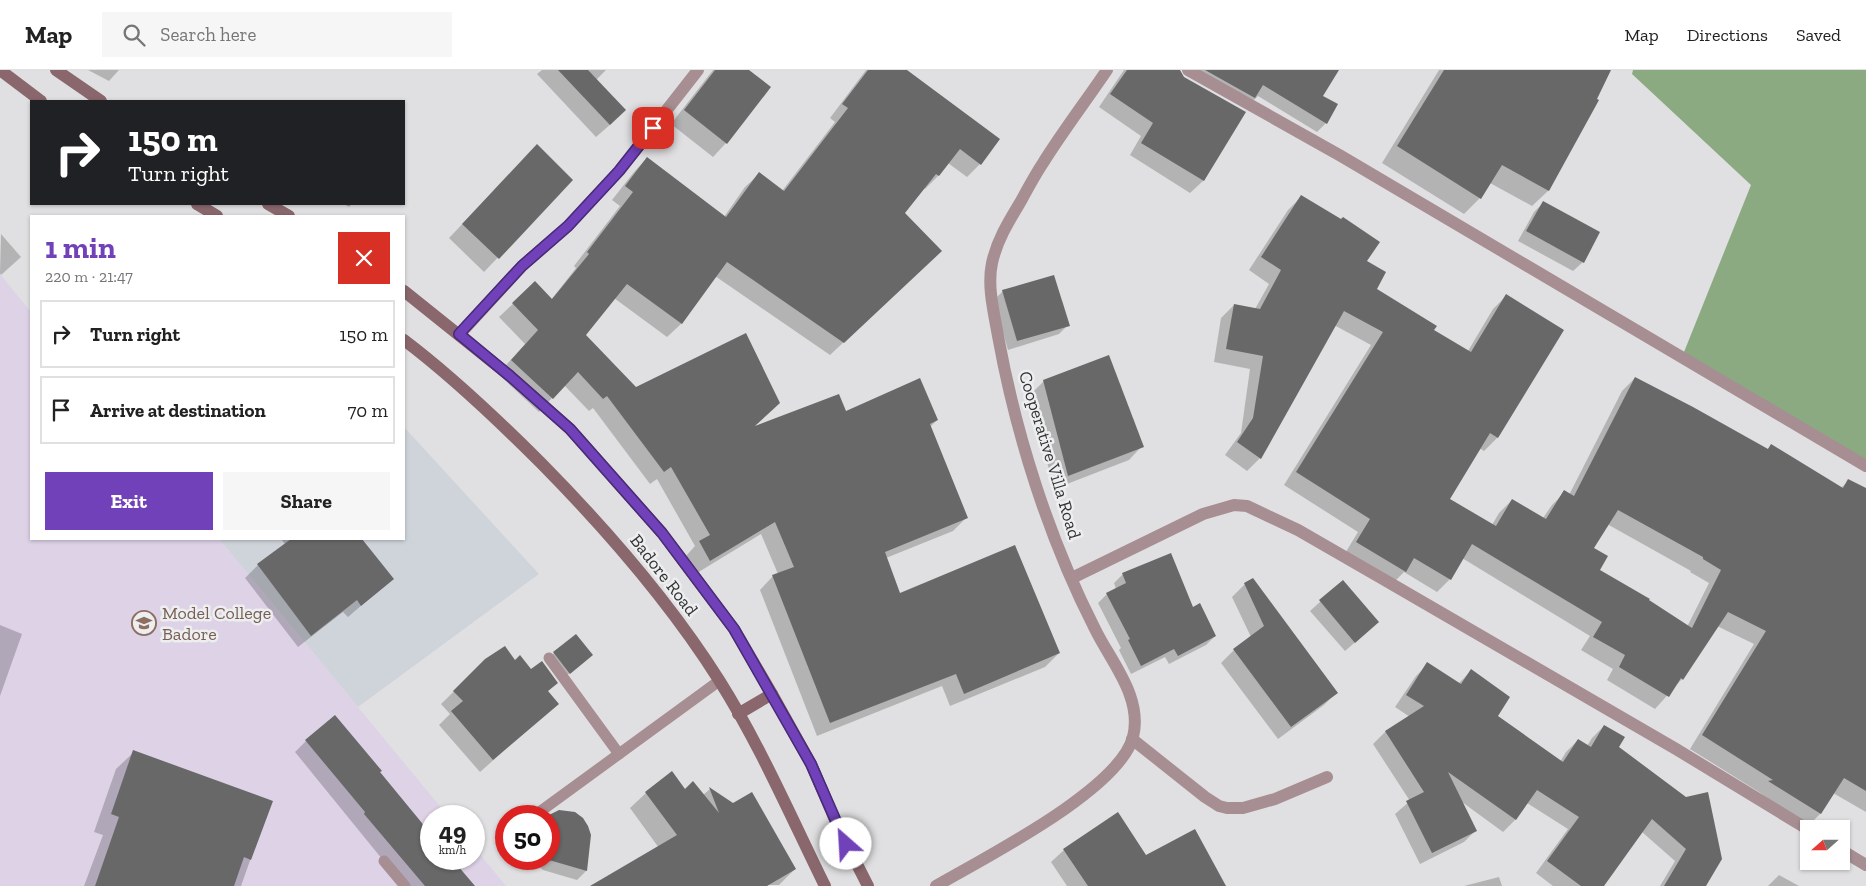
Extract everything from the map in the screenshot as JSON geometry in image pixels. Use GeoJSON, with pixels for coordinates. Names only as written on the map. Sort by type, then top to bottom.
{"type":"FeatureCollection","features":[{"type":"Feature","properties":{"kind":"main road"},"geometry":{"type":"LineString","coordinates":[[0,70],[40,100]]}},
{"type":"Feature","properties":{"kind":"main road"},"geometry":{"type":"LineString","coordinates":[[56,70],[100,100]]}},
{"type":"Feature","properties":{"kind":"main road"},"geometry":{"type":"LineString","coordinates":[[199,205],[215,215]]}},
{"type":"Feature","properties":{"kind":"main road"},"geometry":{"type":"LineString","coordinates":[[270,205],[287,215]]}},
{"type":"Feature","properties":{"kind":"main road","name":"Badore Road"},"geometry":{"type":"LineString","coordinates":[[405,293],[510,376],[570,429],[662,533],[728,621],[772,694],[811,764],[839,829],[868,886]]}},
{"type":"Feature","properties":{"kind":"main road","name":"Badore Road"},"geometry":{"type":"LineString","coordinates":[[405,341],[473,398],[518,440],[632,559],[719,680],[758,751],[825,886]]}},
{"type":"Feature","properties":{"kind":"main road"},"geometry":{"type":"LineString","coordinates":[[738,714],[772,694]]}},
{"type":"Feature","properties":{"kind":"street"},"geometry":{"type":"LineString","coordinates":[[459,334],[522,266],[568,226],[619,171],[698,70]]}},
{"type":"Feature","properties":{"kind":"street","name":"Cooperative Villa Road"},"geometry":{"type":"LineString","coordinates":[[936,886],[1056,815],[1114,769],[1132,739],[1134,725],[1133,705],[1123,678],[1095,630],[1046,514],[1024,443],[1005,370],[991,298],[991,265],[1002,232],[1043,163],[1107,70]]}},
{"type":"Feature","properties":{"kind":"street"},"geometry":{"type":"LineString","coordinates":[[1188,70],[1358,166],[1866,466]]}},
{"type":"Feature","properties":{"kind":"street"},"geometry":{"type":"LineString","coordinates":[[1072,578],[1203,514],[1234,505],[1247,506],[1298,530],[1366,569],[1676,749],[1800,825]]}},
{"type":"Feature","properties":{"kind":"street"},"geometry":{"type":"LineString","coordinates":[[1132,739],[1205,797],[1218,806],[1227,808],[1243,808],[1275,799],[1327,777]]}},
{"type":"Feature","properties":{"kind":"street"},"geometry":{"type":"LineString","coordinates":[[1850,855],[1866,865]]}},
{"type":"Feature","properties":{"kind":"lane"},"geometry":{"type":"LineString","coordinates":[[549,658],[620,754]]}},
{"type":"Feature","properties":{"kind":"lane"},"geometry":{"type":"LineString","coordinates":[[549,805],[719,680]]}},
{"type":"Feature","properties":{"kind":"lane"},"geometry":{"type":"LineString","coordinates":[[384,860],[405,886]]}},
{"type":"Feature","properties":{"kind":"shaded area","name":"Model College Badore"},"geometry":{"type":"Polygon","coordinates":[[[0,274],[30,311],[30,540],[220,540],[439,805],[420,805],[420,870],[485,870],[485,860],[506,886],[0,886],[0,274]]]}},
{"type":"Feature","properties":{"kind":"shaded area"},"geometry":{"type":"Polygon","coordinates":[[[405,428],[539,574],[358,707],[220,540],[405,540],[405,428]]]}},
{"type":"Feature","properties":{"kind":"green space"},"geometry":{"type":"Polygon","coordinates":[[[1633,70],[1866,70],[1866,464],[1682,357],[1751,185],[1632,74],[1633,70]]]}},
{"type":"Feature","properties":{"kind":"building"},"geometry":{"type":"Polygon","coordinates":[[[558,70],[588,70],[626,110],[610,125],[558,70]]]}},
{"type":"Feature","properties":{"kind":"building"},"geometry":{"type":"Polygon","coordinates":[[[715,70],[749,70],[771,87],[727,144],[684,110],[715,70]]]}},
{"type":"Feature","properties":{"kind":"building"},"geometry":{"type":"Polygon","coordinates":[[[868,70],[907,70],[1000,139],[981,165],[960,149],[939,176],[936,174],[905,213],[942,251],[844,343],[727,262],[682,324],[627,284],[586,335],[636,387],[746,333],[780,403],[755,426],[839,394],[846,411],[920,378],[938,420],[930,424],[968,518],[885,552],[900,593],[1015,545],[1060,653],[964,694],[956,674],[830,723],[772,575],[794,567],[775,522],[710,561],[699,541],[710,535],[671,467],[664,472],[607,396],[603,399],[578,372],[553,399],[511,360],[538,330],[512,303],[535,281],[552,299],[589,254],[587,252],[633,192],[625,186],[647,157],[726,217],[759,172],[784,191],[848,108],[842,104],[868,70]]]}},
{"type":"Feature","properties":{"kind":"building"},"geometry":{"type":"Polygon","coordinates":[[[1127,70],[1180,70],[1184,77],[1246,112],[1204,181],[1141,143],[1153,123],[1110,94],[1127,70]]]}},
{"type":"Feature","properties":{"kind":"building"},"geometry":{"type":"Polygon","coordinates":[[[1205,70],[1339,70],[1323,96],[1338,104],[1327,124],[1263,85],[1255,98],[1205,70]]]}},
{"type":"Feature","properties":{"kind":"building"},"geometry":{"type":"Polygon","coordinates":[[[1444,70],[1611,70],[1597,99],[1599,100],[1549,191],[1502,165],[1481,199],[1397,146],[1444,70]]]}},
{"type":"Feature","properties":{"kind":"building"},"geometry":{"type":"Polygon","coordinates":[[[537,144],[573,180],[499,259],[462,224],[537,144]]]}},
{"type":"Feature","properties":{"kind":"building"},"geometry":{"type":"Polygon","coordinates":[[[1301,195],[1341,219],[1343,217],[1380,242],[1367,261],[1386,272],[1377,289],[1437,326],[1434,330],[1471,352],[1506,294],[1564,330],[1498,438],[1490,433],[1450,499],[1496,526],[1512,499],[1546,519],[1564,490],[1574,496],[1635,377],[1768,449],[1771,444],[1843,488],[1848,479],[1866,488],[1866,791],[1844,778],[1821,814],[1768,781],[1773,780],[1702,735],[1766,631],[1728,612],[1683,680],[1681,678],[1669,697],[1619,667],[1625,655],[1593,637],[1602,622],[1472,544],[1451,580],[1414,558],[1406,572],[1356,542],[1370,519],[1296,472],[1383,332],[1344,311],[1261,459],[1237,442],[1253,418],[1263,356],[1226,349],[1234,304],[1260,309],[1281,270],[1261,257],[1301,195]],[[1618,510],[1594,548],[1608,556],[1600,570],[1650,599],[1692,628],[1721,570],[1703,559],[1703,557],[1618,510]]]}},
{"type":"Feature","properties":{"kind":"building"},"geometry":{"type":"Polygon","coordinates":[[[1543,201],[1600,232],[1584,263],[1526,231],[1543,201]]]}},
{"type":"Feature","properties":{"kind":"building"},"geometry":{"type":"Polygon","coordinates":[[[1054,275],[1070,326],[1017,341],[1002,290],[1054,275]]]}},
{"type":"Feature","properties":{"kind":"building"},"geometry":{"type":"Polygon","coordinates":[[[1109,355],[1144,447],[1068,476],[1043,380],[1109,355]]]}},
{"type":"Feature","properties":{"kind":"building"},"geometry":{"type":"Polygon","coordinates":[[[290,540],[363,540],[394,579],[361,606],[357,600],[311,636],[257,564],[290,540]]]}},
{"type":"Feature","properties":{"kind":"building"},"geometry":{"type":"Polygon","coordinates":[[[1171,553],[1193,607],[1200,603],[1216,636],[1178,656],[1174,649],[1141,666],[1128,640],[1130,639],[1106,593],[1126,583],[1122,573],[1171,553]]]}},
{"type":"Feature","properties":{"kind":"building"},"geometry":{"type":"Polygon","coordinates":[[[1253,578],[1338,693],[1291,727],[1233,649],[1264,626],[1244,583],[1253,578]]]}},
{"type":"Feature","properties":{"kind":"building"},"geometry":{"type":"Polygon","coordinates":[[[1343,580],[1379,622],[1355,643],[1319,600],[1343,580]]]}},
{"type":"Feature","properties":{"kind":"building"},"geometry":{"type":"Polygon","coordinates":[[[576,634],[593,655],[570,674],[553,652],[576,634]]]}},
{"type":"Feature","properties":{"kind":"building"},"geometry":{"type":"Polygon","coordinates":[[[505,646],[515,660],[520,655],[531,669],[542,661],[558,683],[548,691],[559,704],[493,760],[451,711],[463,701],[453,691],[485,659],[505,646]]]}},
{"type":"Feature","properties":{"kind":"building"},"geometry":{"type":"Polygon","coordinates":[[[1427,662],[1461,684],[1471,669],[1510,697],[1498,716],[1563,762],[1578,739],[1591,747],[1604,725],[1625,737],[1619,747],[1686,797],[1708,792],[1722,859],[1706,886],[1664,886],[1686,849],[1652,819],[1604,886],[1581,886],[1547,861],[1579,817],[1537,790],[1516,820],[1448,772],[1477,831],[1432,853],[1406,801],[1424,792],[1385,731],[1424,706],[1406,695],[1427,662]]]}},
{"type":"Feature","properties":{"kind":"building"},"geometry":{"type":"Polygon","coordinates":[[[335,715],[382,771],[380,772],[420,821],[420,870],[461,870],[475,886],[425,886],[305,740],[335,715]]]}},
{"type":"Feature","properties":{"kind":"building"},"geometry":{"type":"Polygon","coordinates":[[[133,750],[273,801],[251,860],[244,857],[234,886],[95,886],[119,817],[111,814],[133,750]]]}},
{"type":"Feature","properties":{"kind":"building"},"geometry":{"type":"Polygon","coordinates":[[[672,771],[685,789],[693,781],[719,813],[709,787],[733,803],[752,792],[796,869],[767,886],[590,886],[677,835],[645,792],[672,771]]]}},
{"type":"Feature","properties":{"kind":"building"},"geometry":{"type":"Polygon","coordinates":[[[560,810],[575,812],[583,818],[588,826],[591,835],[587,871],[560,863],[560,810]]]}},
{"type":"Feature","properties":{"kind":"building"},"geometry":{"type":"Polygon","coordinates":[[[1118,812],[1146,855],[1195,829],[1226,886],[1088,886],[1063,849],[1118,812]]]}},
{"type":"Feature","properties":{"kind":"place","name":"Model College Badore"},"geometry":{"type":"Point","coordinates":[144,623]}},
{"type":"Feature","properties":{"kind":"route"},"geometry":{"type":"LineString","coordinates":[[653,128],[619,171],[568,226],[522,266],[459,334],[570,429],[623,487],[699,581],[734,629],[772,694],[811,764],[846,844]]}}]}
